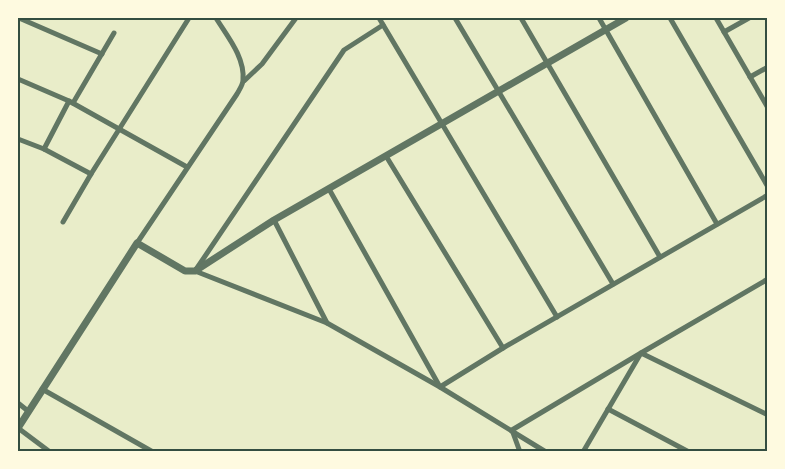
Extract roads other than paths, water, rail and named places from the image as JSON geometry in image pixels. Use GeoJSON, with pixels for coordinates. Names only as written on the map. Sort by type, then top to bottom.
{"type":"FeatureCollection","features":[{"type":"Feature","properties":{"kind":"street"},"geometry":{"type":"LineString","coordinates":[[19,18],[102,54]]}},
{"type":"Feature","properties":{"kind":"street"},"geometry":{"type":"LineString","coordinates":[[63,222],[189,18]]}},
{"type":"Feature","properties":{"kind":"street"},"geometry":{"type":"LineString","coordinates":[[216,18],[237,52],[244,81]]}},
{"type":"Feature","properties":{"kind":"street"},"geometry":{"type":"LineString","coordinates":[[50,452],[18,428],[244,81],[262,64],[296,18]]}},
{"type":"Feature","properties":{"kind":"street"},"geometry":{"type":"LineString","coordinates":[[379,18],[557,317]]}},
{"type":"Feature","properties":{"kind":"street"},"geometry":{"type":"LineString","coordinates":[[455,18],[613,284]]}},
{"type":"Feature","properties":{"kind":"street"},"geometry":{"type":"LineString","coordinates":[[521,18],[660,257]]}},
{"type":"Feature","properties":{"kind":"street"},"geometry":{"type":"LineString","coordinates":[[599,18],[717,224]]}},
{"type":"Feature","properties":{"kind":"street"},"geometry":{"type":"LineString","coordinates":[[195,271],[274,220],[626,18]]}},
{"type":"Feature","properties":{"kind":"street"},"geometry":{"type":"LineString","coordinates":[[670,18],[768,187]]}},
{"type":"Feature","properties":{"kind":"street"},"geometry":{"type":"LineString","coordinates":[[716,18],[768,108]]}},
{"type":"Feature","properties":{"kind":"street"},"geometry":{"type":"LineString","coordinates":[[724,32],[749,18]]}},
{"type":"Feature","properties":{"kind":"street"},"geometry":{"type":"LineString","coordinates":[[195,271],[344,50],[383,25]]}},
{"type":"Feature","properties":{"kind":"street"},"geometry":{"type":"LineString","coordinates":[[44,149],[114,33]]}},
{"type":"Feature","properties":{"kind":"street"},"geometry":{"type":"LineString","coordinates":[[750,77],[768,67]]}},
{"type":"Feature","properties":{"kind":"street"},"geometry":{"type":"LineString","coordinates":[[18,79],[71,102],[187,167]]}},
{"type":"Feature","properties":{"kind":"street"},"geometry":{"type":"LineString","coordinates":[[18,138],[44,149],[91,174]]}},
{"type":"Feature","properties":{"kind":"street"},"geometry":{"type":"LineString","coordinates":[[386,156],[503,348]]}},
{"type":"Feature","properties":{"kind":"street"},"geometry":{"type":"LineString","coordinates":[[329,189],[440,388]]}},
{"type":"Feature","properties":{"kind":"street"},"geometry":{"type":"LineString","coordinates":[[440,388],[503,348],[768,195]]}},
{"type":"Feature","properties":{"kind":"street"},"geometry":{"type":"LineString","coordinates":[[274,220],[327,323]]}},
{"type":"Feature","properties":{"kind":"street"},"geometry":{"type":"LineString","coordinates":[[137,243],[185,271],[195,271],[327,323],[512,430],[546,452]]}},
{"type":"Feature","properties":{"kind":"street"},"geometry":{"type":"LineString","coordinates":[[512,430],[768,279]]}},
{"type":"Feature","properties":{"kind":"street"},"geometry":{"type":"LineString","coordinates":[[583,452],[641,353]]}},
{"type":"Feature","properties":{"kind":"street"},"geometry":{"type":"LineString","coordinates":[[641,353],[768,416]]}},
{"type":"Feature","properties":{"kind":"street"},"geometry":{"type":"LineString","coordinates":[[42,389],[153,452]]}},
{"type":"Feature","properties":{"kind":"street"},"geometry":{"type":"LineString","coordinates":[[18,403],[28,411]]}},
{"type":"Feature","properties":{"kind":"street"},"geometry":{"type":"LineString","coordinates":[[608,409],[689,452]]}},
{"type":"Feature","properties":{"kind":"street"},"geometry":{"type":"LineString","coordinates":[[512,430],[520,452]]}}]}
